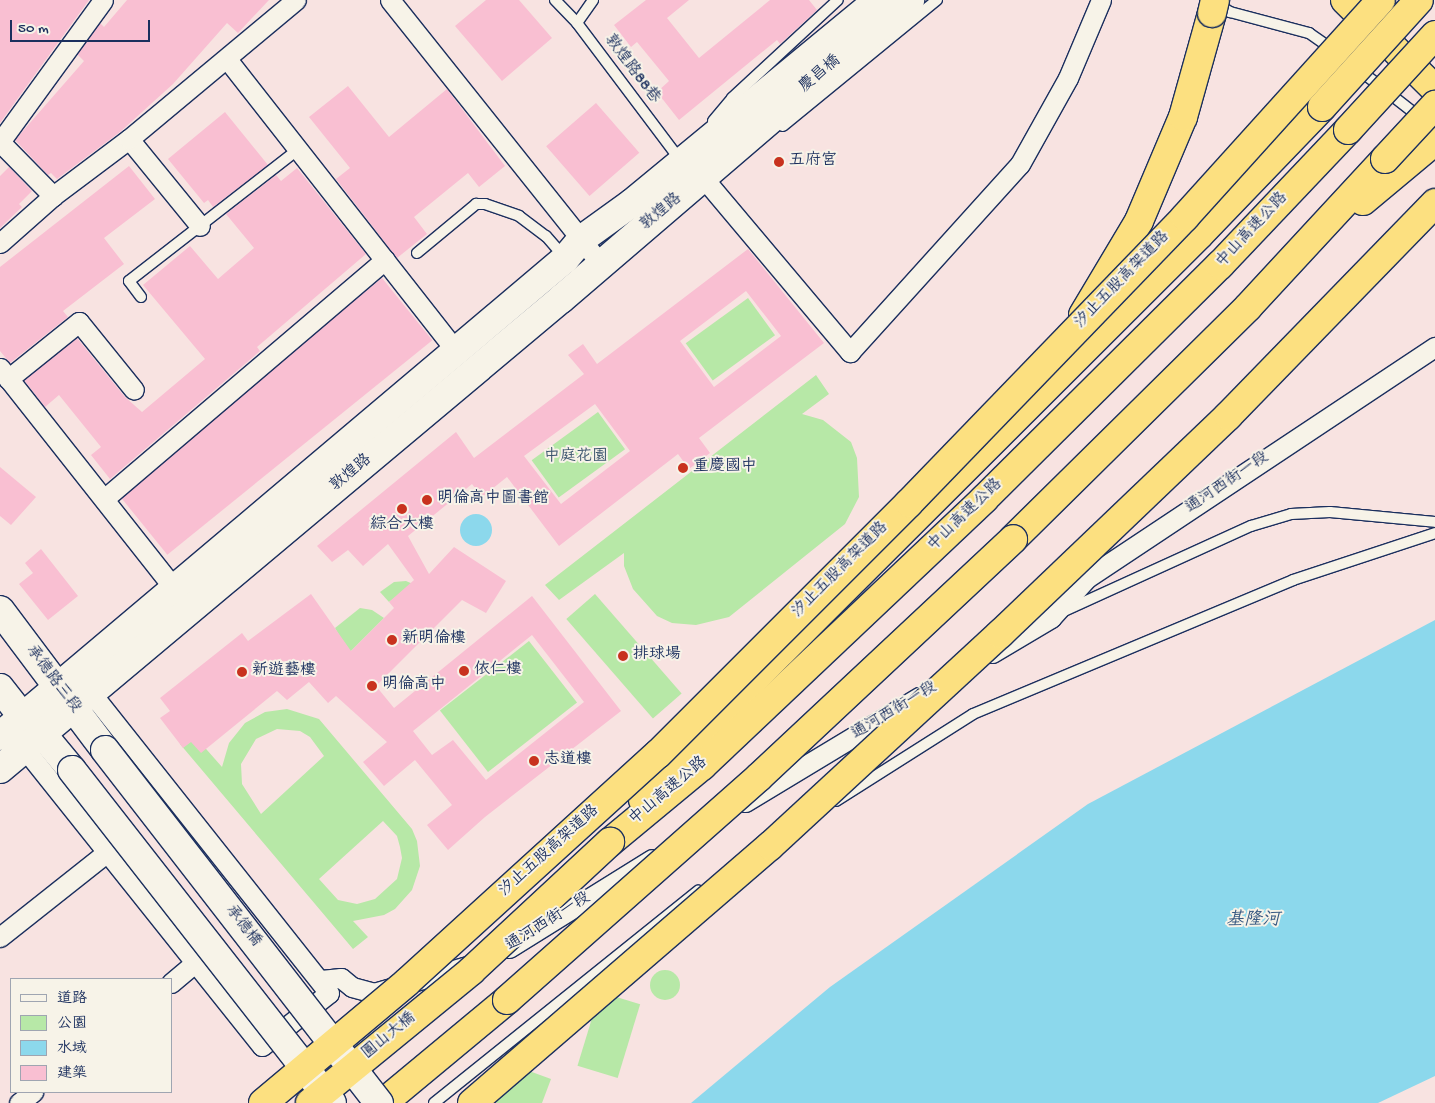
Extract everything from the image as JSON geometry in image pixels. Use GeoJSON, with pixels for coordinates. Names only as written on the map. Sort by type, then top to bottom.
{"type":"FeatureCollection","features":[{"type":"Feature","properties":{"kind":"highway"},"geometry":{"type":"LineString","coordinates":[[1345,0],[1435,89]]}},
{"type":"Feature","properties":{"kind":"highway","name":"汐止五股高架道路"},"geometry":{"type":"LineString","coordinates":[[263,1103],[407,982],[658,754],[916,496],[1171,232],[1381,0]]}},
{"type":"Feature","properties":{"kind":"highway"},"geometry":{"type":"LineString","coordinates":[[610,842],[679,754],[1010,424],[1322,107],[1420,0]]}},
{"type":"Feature","properties":{"kind":"highway"},"geometry":{"type":"LineString","coordinates":[[1010,424],[1068,340],[1139,221],[1183,117],[1212,4]]}},
{"type":"Feature","properties":{"kind":"highway","name":"中山高速公路"},"geometry":{"type":"LineString","coordinates":[[480,966],[610,842],[702,766],[984,500],[1220,265],[1435,35]]}},
{"type":"Feature","properties":{"kind":"highway"},"geometry":{"type":"LineString","coordinates":[[1392,167],[1435,105]]}},
{"type":"Feature","properties":{"kind":"highway"},"geometry":{"type":"LineString","coordinates":[[381,1103],[507,1000],[760,777],[1013,539],[1248,307],[1306,244],[1392,167],[1435,141]]}},
{"type":"Feature","properties":{"kind":"highway"},"geometry":{"type":"LineString","coordinates":[[472,1103],[770,846],[1000,634],[1228,416],[1435,203]]}},
{"type":"Feature","properties":{"kind":"highway","name":"圓山大橋"},"geometry":{"type":"LineString","coordinates":[[310,1103],[480,966]]}},
{"type":"Feature","properties":{"kind":"street"},"geometry":{"type":"LineString","coordinates":[[53,196],[0,142],[103,0]]}},
{"type":"Feature","properties":{"kind":"street"},"geometry":{"type":"LineString","coordinates":[[0,243],[53,196],[129,139],[296,0]]}},
{"type":"Feature","properties":{"kind":"street"},"geometry":{"type":"LineString","coordinates":[[390,0],[574,249],[601,264]]}},
{"type":"Feature","properties":{"kind":"street","name":"慶昌橋"},"geometry":{"type":"LineString","coordinates":[[722,142],[878,0]]}},
{"type":"Feature","properties":{"kind":"street","name":"慶昌橋"},"geometry":{"type":"LineString","coordinates":[[722,142],[910,0]]}},
{"type":"Feature","properties":{"kind":"street"},"geometry":{"type":"LineString","coordinates":[[683,159],[703,178],[850,352],[1020,164],[1068,78],[1101,0]]}},
{"type":"Feature","properties":{"kind":"street"},"geometry":{"type":"LineString","coordinates":[[227,59],[300,148],[456,351]]}},
{"type":"Feature","properties":{"kind":"street"},"geometry":{"type":"LineString","coordinates":[[129,139],[200,226]]}},
{"type":"Feature","properties":{"kind":"street","name":"敦煌路"},"geometry":{"type":"LineString","coordinates":[[74,696],[174,588],[683,159],[722,142]]}},
{"type":"Feature","properties":{"kind":"street","name":"敦煌路"},"geometry":{"type":"LineString","coordinates":[[0,769],[30,733],[74,696],[601,264],[703,178],[722,142]]}},
{"type":"Feature","properties":{"kind":"street"},"geometry":{"type":"LineString","coordinates":[[104,499],[385,260]]}},
{"type":"Feature","properties":{"kind":"street"},"geometry":{"type":"LineString","coordinates":[[134,390],[79,322],[4,373],[174,588]]}},
{"type":"Feature","properties":{"kind":"street","name":"通河西街一段"},"geometry":{"type":"LineString","coordinates":[[321,980],[341,978],[352,988],[374,993],[480,966],[1051,618],[1087,578],[1435,347]]}},
{"type":"Feature","properties":{"kind":"street","name":"承德路三段"},"geometry":{"type":"LineString","coordinates":[[0,610],[74,696],[104,750]]}},
{"type":"Feature","properties":{"kind":"street"},"geometry":{"type":"LineString","coordinates":[[0,688],[106,854],[262,1046],[329,993],[321,980],[74,696]]}},
{"type":"Feature","properties":{"kind":"street"},"geometry":{"type":"LineString","coordinates":[[30,733],[72,770],[332,1103]]}},
{"type":"Feature","properties":{"kind":"street","name":"敦煌路"},"geometry":{"type":"LineString","coordinates":[[0,736],[30,733]]}},
{"type":"Feature","properties":{"kind":"street","name":"承德橋"},"geometry":{"type":"LineString","coordinates":[[104,750],[381,1103]]}},
{"type":"Feature","properties":{"kind":"street"},"geometry":{"type":"LineString","coordinates":[[0,937],[106,854]]}},
{"type":"Feature","properties":{"kind":"street"},"geometry":{"type":"LineString","coordinates":[[172,981],[195,964]]}},
{"type":"Feature","properties":{"kind":"street"},"geometry":{"type":"LineString","coordinates":[[19,1103],[32,1093]]}},
{"type":"Feature","properties":{"kind":"lane","name":"敦煌路88巷"},"geometry":{"type":"LineString","coordinates":[[556,0],[577,23],[683,159]]}},
{"type":"Feature","properties":{"kind":"lane"},"geometry":{"type":"LineString","coordinates":[[577,23],[593,0]]}},
{"type":"Feature","properties":{"kind":"lane","name":"敦煌路"},"geometry":{"type":"LineString","coordinates":[[683,159],[732,98],[838,0]]}},
{"type":"Feature","properties":{"kind":"lane","name":"敦煌路"},"geometry":{"type":"LineString","coordinates":[[703,178],[771,136],[937,0]]}},
{"type":"Feature","properties":{"kind":"lane"},"geometry":{"type":"LineString","coordinates":[[1212,4],[1230,12],[1309,33],[1435,129]]}},
{"type":"Feature","properties":{"kind":"lane"},"geometry":{"type":"LineString","coordinates":[[141,297],[129,281],[300,148]]}},
{"type":"Feature","properties":{"kind":"lane"},"geometry":{"type":"LineString","coordinates":[[417,253],[476,204],[485,204],[519,216],[546,236],[574,249]]}},
{"type":"Feature","properties":{"kind":"lane"},"geometry":{"type":"LineString","coordinates":[[1051,618],[1251,526],[1290,514],[1330,512],[1435,522]]}},
{"type":"Feature","properties":{"kind":"lane"},"geometry":{"type":"LineString","coordinates":[[434,1103],[708,883],[967,718],[1293,580],[1435,533]]}},
{"type":"Feature","properties":{"kind":"lane"},"geometry":{"type":"LineString","coordinates":[[401,1037],[480,966]]}},
{"type":"Feature","properties":{"kind":"green space"},"geometry":{"type":"Polygon","coordinates":[[[748,298],[775,335],[713,380],[686,343],[748,298]]]}},
{"type":"Feature","properties":{"kind":"green space"},"geometry":{"type":"Polygon","coordinates":[[[816,375],[829,394],[802,414],[823,420],[851,442],[857,458],[859,497],[845,524],[729,617],[696,625],[672,623],[657,616],[633,589],[624,566],[624,553],[559,600],[545,585],[816,375]]]}},
{"type":"Feature","properties":{"kind":"green space","name":"中庭花園"},"geometry":{"type":"Polygon","coordinates":[[[598,412],[625,449],[559,497],[532,460],[598,412]]]}},
{"type":"Feature","properties":{"kind":"green space"},"geometry":{"type":"Polygon","coordinates":[[[406,581],[413,584],[389,602],[380,592],[394,582],[406,581]]]}},
{"type":"Feature","properties":{"kind":"green space","name":"排球場"},"geometry":{"type":"Polygon","coordinates":[[[595,594],[682,694],[653,719],[566,619],[595,594]]]}},
{"type":"Feature","properties":{"kind":"green space"},"geometry":{"type":"Polygon","coordinates":[[[360,608],[372,610],[384,618],[349,653],[335,628],[360,608]]]}},
{"type":"Feature","properties":{"kind":"green space"},"geometry":{"type":"Polygon","coordinates":[[[529,641],[577,702],[488,772],[440,711],[529,641]]]}},
{"type":"Feature","properties":{"kind":"green space"},"geometry":{"type":"Polygon","coordinates":[[[287,709],[319,719],[412,829],[417,841],[420,866],[412,890],[395,909],[384,915],[353,921],[368,937],[353,949],[180,744],[192,733],[222,767],[229,743],[245,723],[265,712],[287,709]],[[277,729],[256,739],[241,764],[242,784],[261,814],[324,756],[310,737],[300,731],[277,729]],[[383,821],[319,879],[338,900],[357,904],[375,899],[397,879],[402,858],[400,847],[397,836],[383,821]]]}},
{"type":"Feature","properties":{"kind":"green space"},"geometry":{"type":"Polygon","coordinates":[[[665,970],[671,971],[679,979],[679,991],[671,999],[665,1000],[659,999],[651,991],[650,985],[651,979],[659,971],[665,970]]]}},
{"type":"Feature","properties":{"kind":"green space"},"geometry":{"type":"Polygon","coordinates":[[[600,992],[640,1004],[618,1078],[577,1066],[600,992]]]}},
{"type":"Feature","properties":{"kind":"green space"},"geometry":{"type":"Polygon","coordinates":[[[510,1064],[551,1079],[542,1103],[496,1103],[510,1064]]]}},
{"type":"Feature","properties":{"kind":"water"},"geometry":{"type":"Polygon","coordinates":[[[476,514],[487,519],[492,530],[487,541],[476,546],[465,541],[460,530],[465,519],[476,514]]]}},
{"type":"Feature","properties":{"kind":"water","name":"基隆河"},"geometry":{"type":"Polygon","coordinates":[[[1435,620],[1435,1076],[1378,1103],[691,1103],[830,987],[1088,804],[1435,620]]]}},
{"type":"Feature","properties":{"kind":"building"},"geometry":{"type":"Polygon","coordinates":[[[0,0],[89,0],[0,123],[0,0]]]}},
{"type":"Feature","properties":{"kind":"building"},"geometry":{"type":"Polygon","coordinates":[[[127,0],[269,0],[238,33],[227,23],[173,84],[120,132],[57,179],[51,173],[48,175],[15,140],[84,61],[77,54],[100,23],[104,27],[127,0]]]}},
{"type":"Feature","properties":{"kind":"building"},"geometry":{"type":"Polygon","coordinates":[[[486,0],[519,0],[552,38],[502,81],[455,26],[486,0]]]}},
{"type":"Feature","properties":{"kind":"building"},"geometry":{"type":"Polygon","coordinates":[[[646,0],[689,0],[667,18],[699,58],[770,0],[809,0],[817,10],[780,44],[777,40],[679,120],[657,92],[669,81],[637,42],[631,47],[614,25],[646,0]]]}},
{"type":"Feature","properties":{"kind":"building"},"geometry":{"type":"Polygon","coordinates":[[[348,86],[389,137],[447,89],[505,166],[479,187],[468,173],[414,217],[427,234],[397,258],[336,179],[350,168],[309,117],[348,86]]]}},
{"type":"Feature","properties":{"kind":"building"},"geometry":{"type":"Polygon","coordinates":[[[596,103],[639,153],[589,196],[546,146],[596,103]]]}},
{"type":"Feature","properties":{"kind":"building"},"geometry":{"type":"Polygon","coordinates":[[[225,112],[268,165],[213,207],[208,200],[204,203],[168,159],[225,112]]]}},
{"type":"Feature","properties":{"kind":"building"},"geometry":{"type":"Polygon","coordinates":[[[129,166],[155,199],[104,238],[124,264],[63,311],[68,317],[10,363],[0,351],[0,267],[129,166]]]}},
{"type":"Feature","properties":{"kind":"building"},"geometry":{"type":"Polygon","coordinates":[[[9,167],[32,191],[19,204],[22,207],[0,228],[0,176],[9,167]]]}},
{"type":"Feature","properties":{"kind":"building"},"geometry":{"type":"Polygon","coordinates":[[[297,168],[366,254],[257,347],[260,351],[110,479],[91,455],[101,447],[59,395],[45,407],[24,380],[77,338],[125,397],[142,412],[205,359],[143,285],[190,246],[218,279],[254,248],[226,214],[276,175],[281,181],[297,168]]]}},
{"type":"Feature","properties":{"kind":"building"},"geometry":{"type":"Polygon","coordinates":[[[748,249],[824,343],[699,438],[710,453],[689,469],[678,454],[559,546],[507,477],[482,497],[472,484],[408,536],[429,574],[454,547],[506,581],[486,613],[462,600],[376,686],[394,708],[532,596],[621,711],[485,817],[448,850],[427,825],[452,805],[415,760],[384,786],[363,762],[387,742],[336,696],[328,703],[309,682],[287,700],[277,691],[201,753],[191,742],[183,748],[160,718],[170,711],[160,698],[242,633],[248,641],[311,594],[351,651],[394,608],[389,602],[414,580],[388,544],[363,566],[348,550],[332,562],[317,546],[456,432],[474,458],[584,374],[568,355],[583,344],[597,364],[748,249]],[[746,291],[680,341],[714,387],[781,336],[746,291]],[[595,404],[524,456],[561,504],[630,451],[595,404]],[[532,635],[413,731],[432,755],[453,740],[486,780],[584,702],[532,635]]]}},
{"type":"Feature","properties":{"kind":"building"},"geometry":{"type":"Polygon","coordinates":[[[382,278],[432,340],[167,555],[117,493],[382,278]]]}},
{"type":"Feature","properties":{"kind":"building"},"geometry":{"type":"Polygon","coordinates":[[[0,467],[36,497],[11,525],[0,516],[0,467]]]}},
{"type":"Feature","properties":{"kind":"building"},"geometry":{"type":"Polygon","coordinates":[[[41,549],[78,596],[48,620],[19,584],[33,573],[25,563],[41,549]]]}},
{"type":"Feature","properties":{"kind":"place","name":"五府宮"},"geometry":{"type":"Point","coordinates":[779,162]}},
{"type":"Feature","properties":{"kind":"place","name":"重慶國中"},"geometry":{"type":"Point","coordinates":[683,468]}},
{"type":"Feature","properties":{"kind":"place","name":"明倫高中圖書館"},"geometry":{"type":"Point","coordinates":[427,500]}},
{"type":"Feature","properties":{"kind":"place","name":"綜合大樓"},"geometry":{"type":"Point","coordinates":[402,509]}},
{"type":"Feature","properties":{"kind":"place","name":"新明倫樓"},"geometry":{"type":"Point","coordinates":[392,640]}},
{"type":"Feature","properties":{"kind":"place","name":"排球場"},"geometry":{"type":"Point","coordinates":[623,656]}},
{"type":"Feature","properties":{"kind":"place","name":"依仁樓"},"geometry":{"type":"Point","coordinates":[464,671]}},
{"type":"Feature","properties":{"kind":"place","name":"新遊藝樓"},"geometry":{"type":"Point","coordinates":[242,672]}},
{"type":"Feature","properties":{"kind":"place","name":"明倫高中"},"geometry":{"type":"Point","coordinates":[372,686]}},
{"type":"Feature","properties":{"kind":"place","name":"志道樓"},"geometry":{"type":"Point","coordinates":[534,761]}}]}
